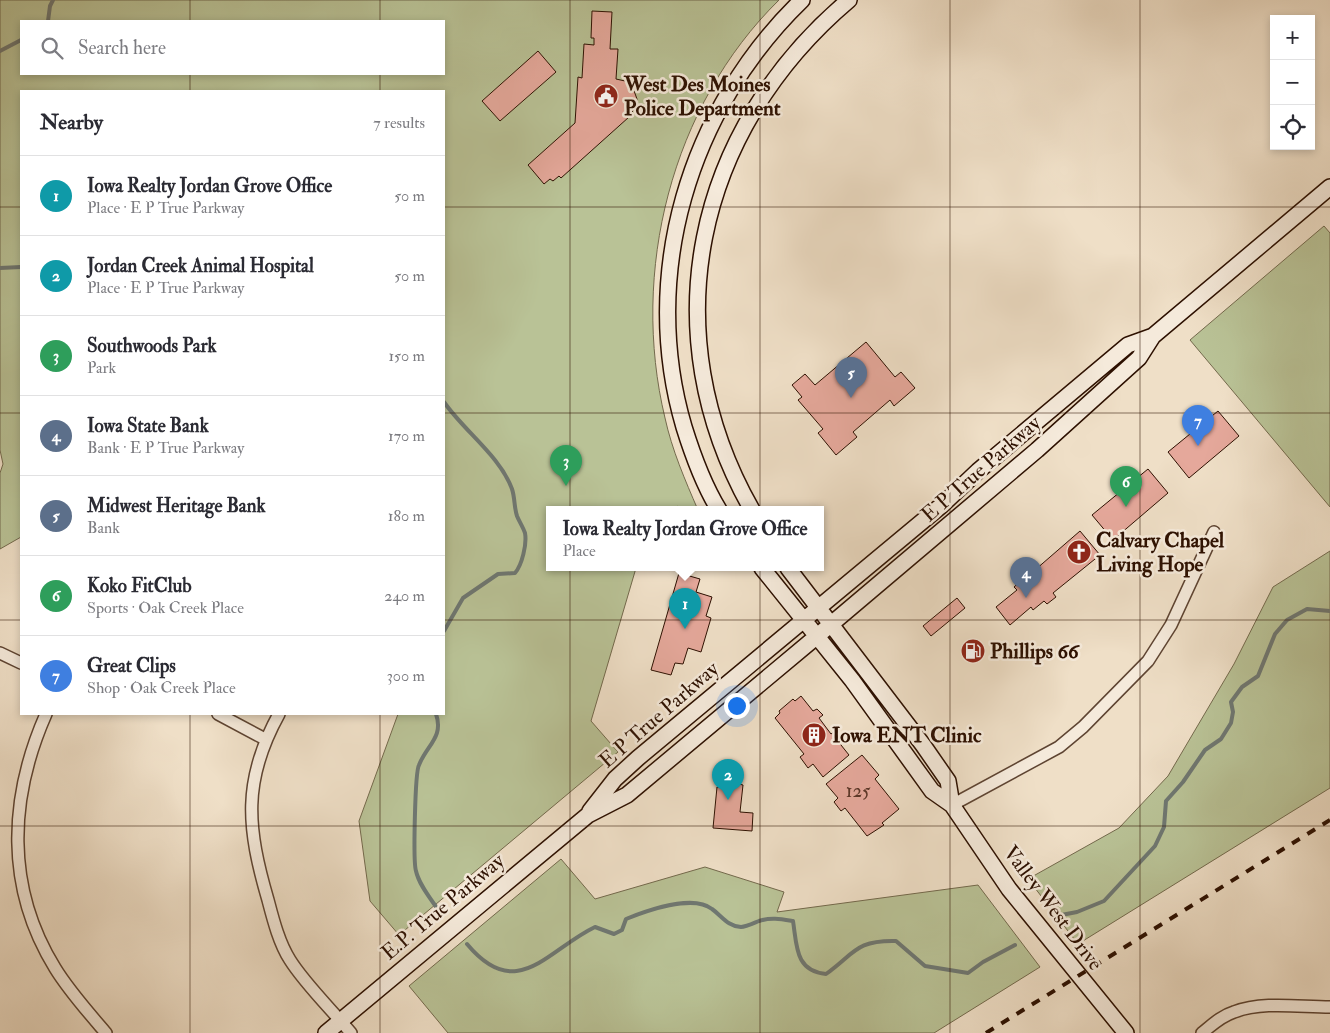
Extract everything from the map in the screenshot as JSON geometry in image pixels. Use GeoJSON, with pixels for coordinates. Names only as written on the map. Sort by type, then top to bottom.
{"type":"FeatureCollection","features":[{"type":"Feature","properties":{"kind":"main road"},"geometry":{"type":"LineString","coordinates":[[716,506],[709,494],[692,454],[674,389],[667,320],[674,239],[690,175],[707,131],[722,102],[752,56],[802,0]]}},
{"type":"Feature","properties":{"kind":"main road"},"geometry":{"type":"LineString","coordinates":[[750,506],[739,487],[719,438],[705,383],[698,331],[698,291],[704,244],[719,184],[735,144],[755,105],[792,54],[826,19],[848,0]]}},
{"type":"Feature","properties":{"kind":"main road","name":"E P True Parkway"},"geometry":{"type":"LineString","coordinates":[[588,815],[627,795],[816,637],[1139,358],[1153,336],[1330,188]]}},
{"type":"Feature","properties":{"kind":"main road","name":"E P True Parkway"},"geometry":{"type":"LineString","coordinates":[[588,815],[615,779],[632,763],[942,505],[978,471],[1074,389],[1128,345],[1153,336]]}},
{"type":"Feature","properties":{"kind":"main road","name":"Valley West Drive"},"geometry":{"type":"LineString","coordinates":[[764,571],[862,694],[932,791],[952,805],[1015,897],[1126,1033]]}},
{"type":"Feature","properties":{"kind":"main road","name":"Valley West Drive"},"geometry":{"type":"LineString","coordinates":[[790,571],[898,711],[948,781],[952,805]]}},
{"type":"Feature","properties":{"kind":"main road","name":"E.P. True Parkway"},"geometry":{"type":"LineString","coordinates":[[326,1033],[588,815]]}},
{"type":"Feature","properties":{"kind":"street"},"geometry":{"type":"LineString","coordinates":[[952,805],[1059,747],[1083,727],[1148,662],[1171,625],[1214,532]]}},
{"type":"Feature","properties":{"kind":"street"},"geometry":{"type":"LineString","coordinates":[[0,653],[20,663]]}},
{"type":"Feature","properties":{"kind":"street"},"geometry":{"type":"LineString","coordinates":[[46,715],[31,747],[22,782],[18,809],[17,836],[24,891],[41,943],[54,967],[69,990],[106,1033]]}},
{"type":"Feature","properties":{"kind":"street"},"geometry":{"type":"LineString","coordinates":[[220,715],[265,739]]}},
{"type":"Feature","properties":{"kind":"street"},"geometry":{"type":"LineString","coordinates":[[278,715],[265,739],[254,774],[250,810],[251,828],[263,884],[274,923],[290,960],[351,1033]]}},
{"type":"Feature","properties":{"kind":"street"},"geometry":{"type":"LineString","coordinates":[[1202,1033],[1219,1019],[1234,1011],[1260,1006],[1330,1007]]}},
{"type":"Feature","properties":{"kind":"green space"},"geometry":{"type":"Polygon","coordinates":[[[0,0],[779,0],[742,42],[711,90],[686,140],[668,194],[657,250],[653,306],[655,362],[671,442],[696,506],[546,506],[546,571],[635,571],[591,721],[618,752],[399,935],[370,901],[359,821],[398,715],[445,715],[445,90],[20,90],[20,538],[0,549],[0,473],[3,464],[0,450],[0,0]]]}},
{"type":"Feature","properties":{"kind":"green space"},"geometry":{"type":"Polygon","coordinates":[[[1324,226],[1330,233],[1330,507],[1190,340],[1324,226]]]}},
{"type":"Feature","properties":{"kind":"green space"},"geometry":{"type":"Polygon","coordinates":[[[1330,551],[1330,788],[1078,944],[1028,879],[1119,828],[1168,776],[1234,664],[1273,587],[1330,551]]]}},
{"type":"Feature","properties":{"kind":"green space"},"geometry":{"type":"Polygon","coordinates":[[[561,859],[595,899],[705,867],[784,892],[777,912],[978,885],[1040,967],[934,1033],[448,1033],[409,986],[561,859]]]}},
{"type":"Feature","properties":{"kind":"building","name":"West Des Moines Police Department"},"geometry":{"type":"Polygon","coordinates":[[[592,11],[612,12],[610,49],[618,49],[616,79],[625,81],[633,88],[637,99],[636,106],[629,117],[561,178],[559,176],[553,181],[550,179],[544,184],[528,165],[575,123],[578,77],[582,78],[584,44],[594,45],[594,38],[591,38],[592,11]]]}},
{"type":"Feature","properties":{"kind":"building"},"geometry":{"type":"Polygon","coordinates":[[[538,51],[556,72],[500,121],[482,101],[538,51]]]}},
{"type":"Feature","properties":{"kind":"building"},"geometry":{"type":"Polygon","coordinates":[[[866,342],[895,377],[901,372],[915,388],[894,406],[890,400],[853,432],[857,437],[836,455],[818,433],[823,429],[798,400],[802,397],[792,385],[805,374],[815,385],[866,342]]]}},
{"type":"Feature","properties":{"kind":"building"},"geometry":{"type":"Polygon","coordinates":[[[1218,411],[1239,436],[1189,478],[1168,452],[1218,411]]]}},
{"type":"Feature","properties":{"kind":"building"},"geometry":{"type":"Polygon","coordinates":[[[1148,469],[1168,493],[1113,540],[1092,515],[1148,469]]]}},
{"type":"Feature","properties":{"kind":"building"},"geometry":{"type":"Polygon","coordinates":[[[1080,531],[1100,555],[1053,593],[1056,597],[1047,604],[1044,601],[1033,610],[1031,607],[1010,625],[996,607],[1017,590],[1014,587],[1024,578],[1021,575],[1032,566],[1035,570],[1080,531]]]}},
{"type":"Feature","properties":{"kind":"building"},"geometry":{"type":"Polygon","coordinates":[[[679,573],[700,579],[696,592],[712,597],[706,616],[711,618],[701,652],[688,648],[683,664],[675,663],[671,675],[651,670],[679,573]]]}},
{"type":"Feature","properties":{"kind":"building"},"geometry":{"type":"Polygon","coordinates":[[[957,598],[965,608],[931,636],[923,626],[957,598]]]}},
{"type":"Feature","properties":{"kind":"building","name":"Iowa ENT Clinic"},"geometry":{"type":"Polygon","coordinates":[[[801,696],[813,711],[817,709],[823,715],[819,718],[831,734],[835,731],[840,737],[837,740],[849,755],[823,777],[813,764],[808,768],[800,757],[804,754],[775,718],[780,713],[779,711],[793,699],[795,701],[801,696]]]}},
{"type":"Feature","properties":{"kind":"building"},"geometry":{"type":"Polygon","coordinates":[[[862,755],[879,775],[875,779],[899,809],[882,823],[884,825],[867,836],[845,808],[841,811],[834,802],[838,798],[826,784],[862,755]]]}},
{"type":"Feature","properties":{"kind":"building"},"geometry":{"type":"Polygon","coordinates":[[[722,765],[740,767],[739,784],[743,785],[740,812],[753,813],[752,831],[713,828],[717,787],[720,787],[722,765]]]}},
{"type":"Feature","properties":{"kind":"waterway"},"geometry":{"type":"LineString","coordinates":[[48,20],[53,0]]}},
{"type":"Feature","properties":{"kind":"waterway"},"geometry":{"type":"LineString","coordinates":[[0,51],[20,41]]}},
{"type":"Feature","properties":{"kind":"waterway"},"geometry":{"type":"LineString","coordinates":[[0,268],[20,267]]}},
{"type":"Feature","properties":{"kind":"waterway"},"geometry":{"type":"LineString","coordinates":[[445,403],[490,455],[506,477],[514,496],[516,513],[525,533],[525,548],[522,560],[515,573],[498,574],[463,598],[445,629]]}},
{"type":"Feature","properties":{"kind":"waterway"},"geometry":{"type":"LineString","coordinates":[[1056,916],[1077,912],[1104,901],[1155,846],[1164,827],[1166,801],[1183,782],[1205,750],[1221,739],[1231,723],[1233,712],[1231,702],[1242,687],[1258,676],[1275,634],[1287,620],[1307,609],[1330,611]]}},
{"type":"Feature","properties":{"kind":"waterway"},"geometry":{"type":"LineString","coordinates":[[436,715],[438,729],[422,758],[418,771],[415,864],[420,881],[439,911]]}},
{"type":"Feature","properties":{"kind":"waterway"},"geometry":{"type":"LineString","coordinates":[[467,944],[485,961],[501,970],[517,971],[532,967],[595,927],[614,934],[622,930],[626,919],[669,905],[693,903],[704,905],[712,909],[728,923],[741,927],[768,919],[793,921],[797,948],[803,963],[816,972],[826,974],[857,949],[864,945],[883,941],[896,941],[925,966],[968,973],[983,962],[1015,945]]}},
{"type":"Feature","properties":{"kind":"railway"},"geometry":{"type":"LineString","coordinates":[[986,1033],[1330,820]]}},
{"type":"Feature","properties":{"kind":"place","name":"West Des Moines Police Department"},"geometry":{"type":"Point","coordinates":[606,96]}},
{"type":"Feature","properties":{"kind":"place","name":"Midwest Heritage Bank"},"geometry":{"type":"Point","coordinates":[851,398]}},
{"type":"Feature","properties":{"kind":"place","name":"Great Clips"},"geometry":{"type":"Point","coordinates":[1198,446]}},
{"type":"Feature","properties":{"kind":"place","name":"Southwoods Park"},"geometry":{"type":"Point","coordinates":[566,486]}},
{"type":"Feature","properties":{"kind":"place","name":"Koko FitClub"},"geometry":{"type":"Point","coordinates":[1126,507]}},
{"type":"Feature","properties":{"kind":"place","name":"Calvary Chapel Living Hope"},"geometry":{"type":"Point","coordinates":[1079,552]}},
{"type":"Feature","properties":{"kind":"place","name":"Iowa State Bank"},"geometry":{"type":"Point","coordinates":[1026,598]}},
{"type":"Feature","properties":{"kind":"place","name":"Iowa Realty Jordan Grove Office"},"geometry":{"type":"Point","coordinates":[685,629]}},
{"type":"Feature","properties":{"kind":"place","name":"Phillips 66"},"geometry":{"type":"Point","coordinates":[973,651]}},
{"type":"Feature","properties":{"kind":"place","name":"Iowa ENT Clinic"},"geometry":{"type":"Point","coordinates":[814,735]}},
{"type":"Feature","properties":{"kind":"place","name":"Jordan Creek Animal Hospital"},"geometry":{"type":"Point","coordinates":[728,800]}}]}
